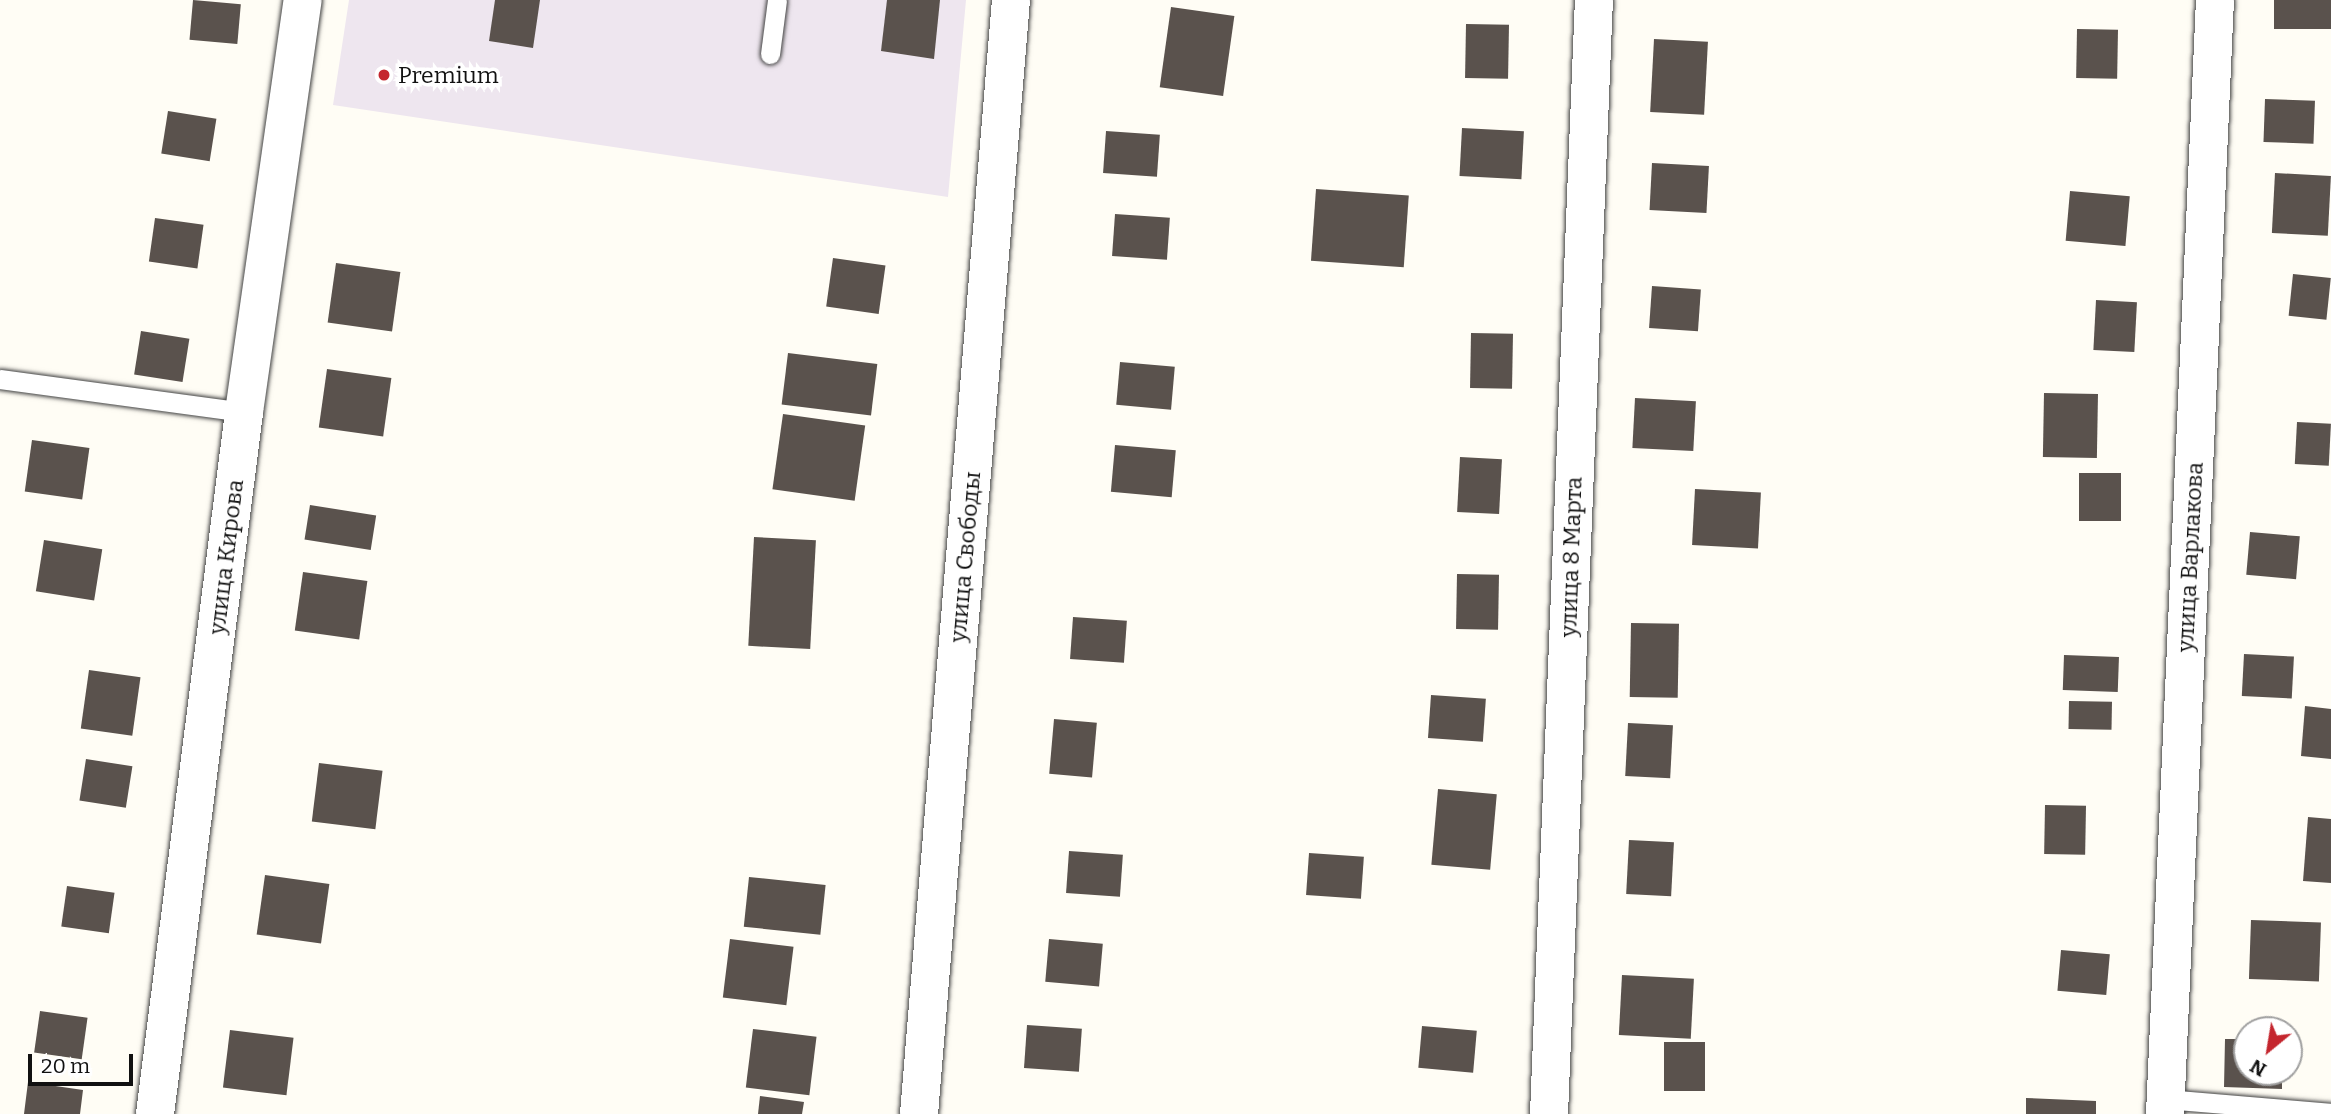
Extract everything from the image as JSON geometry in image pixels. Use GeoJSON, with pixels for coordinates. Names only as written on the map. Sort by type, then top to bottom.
{"type":"FeatureCollection","features":[{"type":"Feature","properties":{"kind":"street","name":"улица Кирова"},"geometry":{"type":"LineString","coordinates":[[155,1114],[244,412],[303,0]]}},
{"type":"Feature","properties":{"kind":"street","name":"улица Свободы"},"geometry":{"type":"LineString","coordinates":[[919,1114],[1011,0]]}},
{"type":"Feature","properties":{"kind":"street","name":"улица 8 Марта"},"geometry":{"type":"LineString","coordinates":[[1549,1114],[1594,0]]}},
{"type":"Feature","properties":{"kind":"street","name":"улица Варлакова"},"geometry":{"type":"LineString","coordinates":[[2165,1106],[2215,0]]}},
{"type":"Feature","properties":{"kind":"lane"},"geometry":{"type":"LineString","coordinates":[[770,54],[777,0]]}},
{"type":"Feature","properties":{"kind":"lane"},"geometry":{"type":"LineString","coordinates":[[0,379],[244,412]]}},
{"type":"Feature","properties":{"kind":"lane"},"geometry":{"type":"LineString","coordinates":[[2165,1106],[2331,1114]]}},
{"type":"Feature","properties":{"kind":"shaded area"},"geometry":{"type":"Polygon","coordinates":[[[349,0],[966,0],[948,197],[333,105],[349,0]]]}},
{"type":"Feature","properties":{"kind":"building"},"geometry":{"type":"Polygon","coordinates":[[[193,0],[241,4],[237,44],[190,40],[193,0]]]}},
{"type":"Feature","properties":{"kind":"building"},"geometry":{"type":"Polygon","coordinates":[[[495,0],[540,0],[533,48],[489,41],[495,0]]]}},
{"type":"Feature","properties":{"kind":"building"},"geometry":{"type":"Polygon","coordinates":[[[887,0],[940,0],[934,59],[881,51],[887,0]]]}},
{"type":"Feature","properties":{"kind":"building"},"geometry":{"type":"Polygon","coordinates":[[[2274,0],[2331,0],[2331,29],[2274,29],[2274,0]]]}},
{"type":"Feature","properties":{"kind":"building"},"geometry":{"type":"Polygon","coordinates":[[[1171,7],[1234,16],[1223,96],[1160,87],[1171,7]]]}},
{"type":"Feature","properties":{"kind":"building"},"geometry":{"type":"Polygon","coordinates":[[[1466,24],[1509,25],[1508,79],[1465,78],[1466,24]]]}},
{"type":"Feature","properties":{"kind":"building"},"geometry":{"type":"Polygon","coordinates":[[[2077,29],[2118,30],[2117,79],[2076,78],[2077,29]]]}},
{"type":"Feature","properties":{"kind":"building"},"geometry":{"type":"Polygon","coordinates":[[[1654,39],[1708,42],[1704,115],[1650,112],[1654,39]]]}},
{"type":"Feature","properties":{"kind":"building"},"geometry":{"type":"Polygon","coordinates":[[[2265,99],[2315,101],[2313,144],[2263,142],[2265,99]]]}},
{"type":"Feature","properties":{"kind":"building"},"geometry":{"type":"Polygon","coordinates":[[[168,111],[216,119],[210,161],[161,153],[168,111]]]}},
{"type":"Feature","properties":{"kind":"building"},"geometry":{"type":"Polygon","coordinates":[[[1462,128],[1524,131],[1521,179],[1459,176],[1462,128]]]}},
{"type":"Feature","properties":{"kind":"building"},"geometry":{"type":"Polygon","coordinates":[[[1106,131],[1160,135],[1157,177],[1103,173],[1106,131]]]}},
{"type":"Feature","properties":{"kind":"building"},"geometry":{"type":"Polygon","coordinates":[[[1652,163],[1709,166],[1706,213],[1650,210],[1652,163]]]}},
{"type":"Feature","properties":{"kind":"building"},"geometry":{"type":"Polygon","coordinates":[[[2275,173],[2331,176],[2328,236],[2272,233],[2275,173]]]}},
{"type":"Feature","properties":{"kind":"building"},"geometry":{"type":"Polygon","coordinates":[[[1316,189],[1409,195],[1404,267],[1311,261],[1316,189]]]}},
{"type":"Feature","properties":{"kind":"building"},"geometry":{"type":"Polygon","coordinates":[[[2070,191],[2130,196],[2125,246],[2066,241],[2070,191]]]}},
{"type":"Feature","properties":{"kind":"building"},"geometry":{"type":"Polygon","coordinates":[[[1115,214],[1170,218],[1167,260],[1112,256],[1115,214]]]}},
{"type":"Feature","properties":{"kind":"building"},"geometry":{"type":"Polygon","coordinates":[[[155,218],[204,225],[197,268],[149,262],[155,218]]]}},
{"type":"Feature","properties":{"kind":"building"},"geometry":{"type":"Polygon","coordinates":[[[833,258],[885,265],[879,314],[826,307],[833,258]]]}},
{"type":"Feature","properties":{"kind":"building"},"geometry":{"type":"Polygon","coordinates":[[[336,263],[400,272],[392,331],[328,322],[336,263]]]}},
{"type":"Feature","properties":{"kind":"building"},"geometry":{"type":"Polygon","coordinates":[[[2293,274],[2331,278],[2326,320],[2289,316],[2293,274]]]}},
{"type":"Feature","properties":{"kind":"building"},"geometry":{"type":"Polygon","coordinates":[[[1652,286],[1701,289],[1698,331],[1649,328],[1652,286]]]}},
{"type":"Feature","properties":{"kind":"building"},"geometry":{"type":"Polygon","coordinates":[[[2096,300],[2137,302],[2134,352],[2093,350],[2096,300]]]}},
{"type":"Feature","properties":{"kind":"building"},"geometry":{"type":"Polygon","coordinates":[[[141,331],[189,339],[183,382],[134,374],[141,331]]]}},
{"type":"Feature","properties":{"kind":"building"},"geometry":{"type":"Polygon","coordinates":[[[1471,333],[1513,334],[1512,389],[1470,388],[1471,333]]]}},
{"type":"Feature","properties":{"kind":"building"},"geometry":{"type":"Polygon","coordinates":[[[788,353],[877,364],[871,416],[782,405],[788,353]]]}},
{"type":"Feature","properties":{"kind":"building"},"geometry":{"type":"Polygon","coordinates":[[[1120,362],[1175,367],[1171,410],[1116,405],[1120,362]]]}},
{"type":"Feature","properties":{"kind":"building"},"geometry":{"type":"Polygon","coordinates":[[[327,369],[391,378],[383,436],[319,427],[327,369]]]}},
{"type":"Feature","properties":{"kind":"building"},"geometry":{"type":"Polygon","coordinates":[[[2044,393],[2098,394],[2097,458],[2043,457],[2044,393]]]}},
{"type":"Feature","properties":{"kind":"building"},"geometry":{"type":"Polygon","coordinates":[[[1635,398],[1696,401],[1693,451],[1632,448],[1635,398]]]}},
{"type":"Feature","properties":{"kind":"building"},"geometry":{"type":"Polygon","coordinates":[[[783,414],[865,426],[855,501],[772,489],[783,414]]]}},
{"type":"Feature","properties":{"kind":"building"},"geometry":{"type":"Polygon","coordinates":[[[2297,422],[2331,424],[2329,466],[2295,464],[2297,422]]]}},
{"type":"Feature","properties":{"kind":"building"},"geometry":{"type":"Polygon","coordinates":[[[32,440],[89,448],[82,500],[25,491],[32,440]]]}},
{"type":"Feature","properties":{"kind":"building"},"geometry":{"type":"Polygon","coordinates":[[[1115,445],[1176,450],[1172,497],[1111,492],[1115,445]]]}},
{"type":"Feature","properties":{"kind":"building"},"geometry":{"type":"Polygon","coordinates":[[[1460,457],[1502,459],[1499,514],[1457,512],[1460,457]]]}},
{"type":"Feature","properties":{"kind":"building"},"geometry":{"type":"Polygon","coordinates":[[[2079,473],[2121,473],[2121,521],[2079,521],[2079,473]]]}},
{"type":"Feature","properties":{"kind":"building"},"geometry":{"type":"Polygon","coordinates":[[[1695,489],[1761,492],[1758,548],[1692,545],[1695,489]]]}},
{"type":"Feature","properties":{"kind":"building"},"geometry":{"type":"Polygon","coordinates":[[[310,505],[376,515],[371,550],[305,540],[310,505]]]}},
{"type":"Feature","properties":{"kind":"building"},"geometry":{"type":"Polygon","coordinates":[[[2250,532],[2300,536],[2296,579],[2246,575],[2250,532]]]}},
{"type":"Feature","properties":{"kind":"building"},"geometry":{"type":"Polygon","coordinates":[[[754,537],[816,540],[810,649],[748,646],[754,537]]]}},
{"type":"Feature","properties":{"kind":"building"},"geometry":{"type":"Polygon","coordinates":[[[44,540],[102,549],[94,601],[36,591],[44,540]]]}},
{"type":"Feature","properties":{"kind":"building"},"geometry":{"type":"Polygon","coordinates":[[[303,572],[367,581],[359,639],[295,630],[303,572]]]}},
{"type":"Feature","properties":{"kind":"building"},"geometry":{"type":"Polygon","coordinates":[[[1457,574],[1499,575],[1498,630],[1456,629],[1457,574]]]}},
{"type":"Feature","properties":{"kind":"building"},"geometry":{"type":"Polygon","coordinates":[[[1073,617],[1127,621],[1124,663],[1070,659],[1073,617]]]}},
{"type":"Feature","properties":{"kind":"building"},"geometry":{"type":"Polygon","coordinates":[[[1631,623],[1679,624],[1678,698],[1630,697],[1631,623]]]}},
{"type":"Feature","properties":{"kind":"building"},"geometry":{"type":"Polygon","coordinates":[[[2244,654],[2294,657],[2292,699],[2242,696],[2244,654]]]}},
{"type":"Feature","properties":{"kind":"building"},"geometry":{"type":"Polygon","coordinates":[[[2064,655],[2119,657],[2118,692],[2063,690],[2064,655]]]}},
{"type":"Feature","properties":{"kind":"building"},"geometry":{"type":"Polygon","coordinates":[[[89,670],[140,677],[132,736],[81,728],[89,670]]]}},
{"type":"Feature","properties":{"kind":"building"},"geometry":{"type":"Polygon","coordinates":[[[1431,695],[1486,699],[1483,742],[1428,738],[1431,695]]]}},
{"type":"Feature","properties":{"kind":"building"},"geometry":{"type":"Polygon","coordinates":[[[2069,701],[2112,702],[2112,730],[2069,729],[2069,701]]]}},
{"type":"Feature","properties":{"kind":"building"},"geometry":{"type":"Polygon","coordinates":[[[2305,706],[2331,709],[2331,759],[2301,756],[2305,706]]]}},
{"type":"Feature","properties":{"kind":"building"},"geometry":{"type":"Polygon","coordinates":[[[1054,719],[1097,723],[1092,778],[1049,774],[1054,719]]]}},
{"type":"Feature","properties":{"kind":"building"},"geometry":{"type":"Polygon","coordinates":[[[1628,723],[1673,725],[1670,778],[1625,776],[1628,723]]]}},
{"type":"Feature","properties":{"kind":"building"},"geometry":{"type":"Polygon","coordinates":[[[86,759],[132,766],[126,808],[79,800],[86,759]]]}},
{"type":"Feature","properties":{"kind":"building"},"geometry":{"type":"Polygon","coordinates":[[[319,763],[383,771],[375,829],[312,822],[319,763]]]}},
{"type":"Feature","properties":{"kind":"building"},"geometry":{"type":"Polygon","coordinates":[[[1438,789],[1497,794],[1490,870],[1431,865],[1438,789]]]}},
{"type":"Feature","properties":{"kind":"building"},"geometry":{"type":"Polygon","coordinates":[[[2045,805],[2086,806],[2085,855],[2044,854],[2045,805]]]}},
{"type":"Feature","properties":{"kind":"building"},"geometry":{"type":"Polygon","coordinates":[[[2308,817],[2331,819],[2331,883],[2303,881],[2308,817]]]}},
{"type":"Feature","properties":{"kind":"building"},"geometry":{"type":"Polygon","coordinates":[[[1629,840],[1674,842],[1671,896],[1626,894],[1629,840]]]}},
{"type":"Feature","properties":{"kind":"building"},"geometry":{"type":"Polygon","coordinates":[[[1069,851],[1123,855],[1120,897],[1066,893],[1069,851]]]}},
{"type":"Feature","properties":{"kind":"building"},"geometry":{"type":"Polygon","coordinates":[[[1309,853],[1364,857],[1361,899],[1306,895],[1309,853]]]}},
{"type":"Feature","properties":{"kind":"building"},"geometry":{"type":"Polygon","coordinates":[[[265,875],[329,884],[321,943],[257,934],[265,875]]]}},
{"type":"Feature","properties":{"kind":"building"},"geometry":{"type":"Polygon","coordinates":[[[749,877],[826,885],[820,935],[744,927],[749,877]]]}},
{"type":"Feature","properties":{"kind":"building"},"geometry":{"type":"Polygon","coordinates":[[[67,886],[115,893],[109,933],[61,927],[67,886]]]}},
{"type":"Feature","properties":{"kind":"building"},"geometry":{"type":"Polygon","coordinates":[[[2251,920],[2321,922],[2319,981],[2249,979],[2251,920]]]}},
{"type":"Feature","properties":{"kind":"building"},"geometry":{"type":"Polygon","coordinates":[[[730,939],[794,947],[786,1005],[723,998],[730,939]]]}},
{"type":"Feature","properties":{"kind":"building"},"geometry":{"type":"Polygon","coordinates":[[[1049,939],[1103,944],[1099,987],[1045,982],[1049,939]]]}},
{"type":"Feature","properties":{"kind":"building"},"geometry":{"type":"Polygon","coordinates":[[[2061,950],[2110,954],[2106,995],[2057,991],[2061,950]]]}},
{"type":"Feature","properties":{"kind":"building"},"geometry":{"type":"Polygon","coordinates":[[[1622,975],[1694,979],[1691,1039],[1619,1035],[1622,975]]]}},
{"type":"Feature","properties":{"kind":"building"},"geometry":{"type":"Polygon","coordinates":[[[40,1011],[88,1018],[82,1059],[34,1053],[40,1011]]]}},
{"type":"Feature","properties":{"kind":"building"},"geometry":{"type":"Polygon","coordinates":[[[1027,1025],[1082,1029],[1079,1072],[1024,1068],[1027,1025]]]}},
{"type":"Feature","properties":{"kind":"building"},"geometry":{"type":"Polygon","coordinates":[[[1422,1026],[1477,1031],[1473,1073],[1418,1068],[1422,1026]]]}},
{"type":"Feature","properties":{"kind":"building"},"geometry":{"type":"Polygon","coordinates":[[[753,1029],[817,1037],[809,1095],[746,1088],[753,1029]]]}},
{"type":"Feature","properties":{"kind":"building"},"geometry":{"type":"Polygon","coordinates":[[[230,1030],[294,1038],[286,1095],[223,1088],[230,1030]]]}},
{"type":"Feature","properties":{"kind":"building"},"geometry":{"type":"Polygon","coordinates":[[[2225,1039],[2233,1039],[2233,1086],[2282,1086],[2282,1089],[2224,1087],[2225,1039]]]}},
{"type":"Feature","properties":{"kind":"building"},"geometry":{"type":"Polygon","coordinates":[[[1664,1042],[1705,1042],[1705,1091],[1664,1091],[1664,1042]]]}},
{"type":"Feature","properties":{"kind":"building"},"geometry":{"type":"Polygon","coordinates":[[[28,1082],[83,1090],[80,1114],[24,1114],[28,1082]]]}},
{"type":"Feature","properties":{"kind":"building"},"geometry":{"type":"Polygon","coordinates":[[[760,1096],[804,1102],[802,1114],[758,1114],[760,1096]]]}},
{"type":"Feature","properties":{"kind":"building"},"geometry":{"type":"Polygon","coordinates":[[[2026,1098],[2096,1101],[2096,1114],[2026,1114],[2026,1098]]]}},
{"type":"Feature","properties":{"kind":"place","name":"Premium"},"geometry":{"type":"Point","coordinates":[384,75]}}]}
